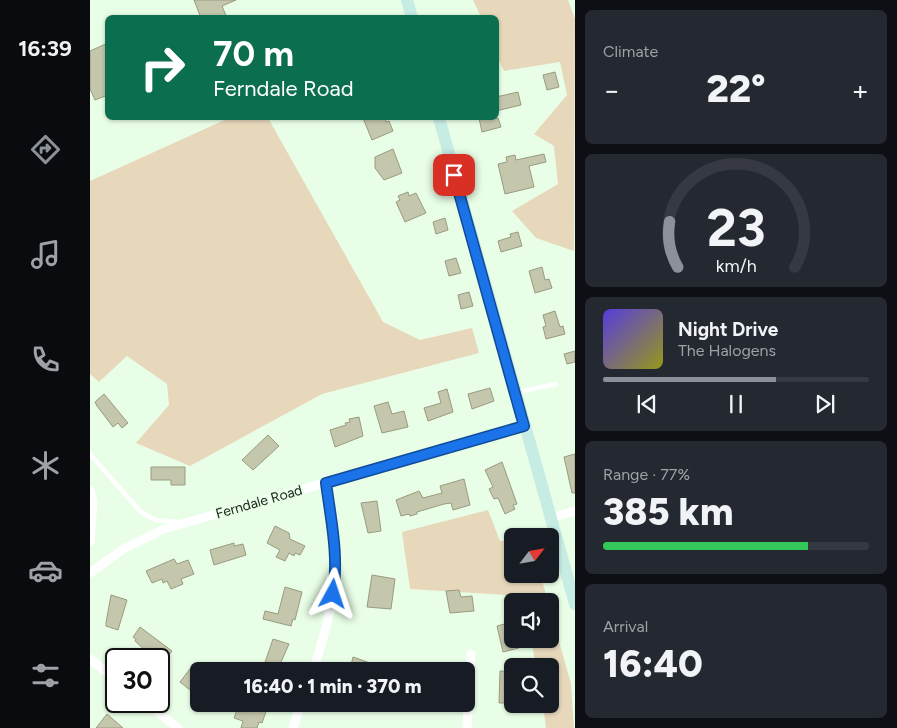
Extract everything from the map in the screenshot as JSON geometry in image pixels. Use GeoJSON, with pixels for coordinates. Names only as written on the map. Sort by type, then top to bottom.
{"type":"FeatureCollection","features":[{"type":"Feature","properties":{"kind":"main road"},"geometry":{"type":"LineString","coordinates":[[407,0],[411,15]]}},
{"type":"Feature","properties":{"kind":"main road"},"geometry":{"type":"LineString","coordinates":[[440,120],[574,604]]}},
{"type":"Feature","properties":{"kind":"street","name":"Ferndale Road"},"geometry":{"type":"LineString","coordinates":[[90,573],[125,548],[164,529],[524,426]]}},
{"type":"Feature","properties":{"kind":"street"},"geometry":{"type":"LineString","coordinates":[[316,662],[322,644],[335,577],[333,531],[326,483]]}},
{"type":"Feature","properties":{"kind":"street"},"geometry":{"type":"LineString","coordinates":[[90,490],[93,502],[90,542]]}},
{"type":"Feature","properties":{"kind":"street"},"geometry":{"type":"LineString","coordinates":[[550,518],[574,511]]}},
{"type":"Feature","properties":{"kind":"street"},"geometry":{"type":"LineString","coordinates":[[467,728],[471,654]]}},
{"type":"Feature","properties":{"kind":"street"},"geometry":{"type":"LineString","coordinates":[[90,659],[105,671]]}},
{"type":"Feature","properties":{"kind":"street"},"geometry":{"type":"LineString","coordinates":[[293,728],[298,712]]}},
{"type":"Feature","properties":{"kind":"street"},"geometry":{"type":"LineString","coordinates":[[159,713],[178,728]]}},
{"type":"Feature","properties":{"kind":"lane"},"geometry":{"type":"LineString","coordinates":[[515,393],[556,384]]}},
{"type":"Feature","properties":{"kind":"lane"},"geometry":{"type":"LineString","coordinates":[[90,454],[140,511],[155,520],[186,523]]}},
{"type":"Feature","properties":{"kind":"shaded area"},"geometry":{"type":"Polygon","coordinates":[[[473,0],[568,0],[575,19],[574,251],[536,238],[512,211],[558,184],[554,146],[534,134],[567,95],[560,62],[504,71],[499,60],[499,15],[480,15],[473,0]]]}},
{"type":"Feature","properties":{"kind":"shaded area"},"geometry":{"type":"Polygon","coordinates":[[[225,120],[269,120],[383,322],[420,340],[472,328],[479,353],[322,394],[190,466],[136,443],[169,405],[167,384],[127,356],[99,382],[90,374],[90,181],[225,120]]]}},
{"type":"Feature","properties":{"kind":"shaded area"},"geometry":{"type":"Polygon","coordinates":[[[488,510],[500,541],[504,541],[504,583],[543,583],[546,593],[504,593],[504,595],[410,589],[402,532],[488,510]]]}},
{"type":"Feature","properties":{"kind":"shaded area"},"geometry":{"type":"Polygon","coordinates":[[[559,641],[571,684],[574,728],[546,728],[544,713],[559,713],[559,658],[535,658],[533,648],[559,648],[559,641]]]}},
{"type":"Feature","properties":{"kind":"building"},"geometry":{"type":"Polygon","coordinates":[[[194,0],[236,0],[222,6],[226,15],[200,15],[194,0]]]}},
{"type":"Feature","properties":{"kind":"building"},"geometry":{"type":"Polygon","coordinates":[[[105,44],[105,96],[95,100],[90,89],[90,51],[105,44]]]}},
{"type":"Feature","properties":{"kind":"building"},"geometry":{"type":"Polygon","coordinates":[[[555,72],[559,87],[547,90],[543,75],[555,72]]]}},
{"type":"Feature","properties":{"kind":"building"},"geometry":{"type":"Polygon","coordinates":[[[518,92],[521,105],[499,110],[499,96],[518,92]]]}},
{"type":"Feature","properties":{"kind":"building"},"geometry":{"type":"Polygon","coordinates":[[[364,120],[389,121],[393,131],[372,140],[364,120]]]}},
{"type":"Feature","properties":{"kind":"building"},"geometry":{"type":"Polygon","coordinates":[[[479,120],[499,120],[501,127],[482,132],[479,120]]]}},
{"type":"Feature","properties":{"kind":"building"},"geometry":{"type":"Polygon","coordinates":[[[393,149],[402,173],[384,180],[375,168],[375,157],[393,149]]]}},
{"type":"Feature","properties":{"kind":"building"},"geometry":{"type":"Polygon","coordinates":[[[544,154],[546,162],[529,166],[534,187],[505,194],[498,164],[507,162],[506,157],[515,155],[516,160],[544,154]]]}},
{"type":"Feature","properties":{"kind":"building"},"geometry":{"type":"Polygon","coordinates":[[[408,192],[409,196],[416,193],[426,213],[405,222],[396,202],[400,200],[398,196],[408,192]]]}},
{"type":"Feature","properties":{"kind":"building"},"geometry":{"type":"Polygon","coordinates":[[[445,218],[448,230],[436,234],[433,222],[445,218]]]}},
{"type":"Feature","properties":{"kind":"building"},"geometry":{"type":"Polygon","coordinates":[[[518,232],[522,246],[501,252],[498,241],[511,237],[510,234],[518,232]]]}},
{"type":"Feature","properties":{"kind":"building"},"geometry":{"type":"Polygon","coordinates":[[[456,258],[461,273],[449,276],[445,261],[456,258]]]}},
{"type":"Feature","properties":{"kind":"building"},"geometry":{"type":"Polygon","coordinates":[[[542,267],[545,280],[549,279],[552,288],[535,293],[529,271],[542,267]]]}},
{"type":"Feature","properties":{"kind":"building"},"geometry":{"type":"Polygon","coordinates":[[[469,292],[473,306],[461,309],[458,295],[469,292]]]}},
{"type":"Feature","properties":{"kind":"building"},"geometry":{"type":"Polygon","coordinates":[[[555,311],[560,327],[563,326],[565,334],[546,339],[543,327],[546,326],[543,315],[555,311]]]}},
{"type":"Feature","properties":{"kind":"building"},"geometry":{"type":"Polygon","coordinates":[[[575,351],[575,362],[567,364],[564,354],[575,351]]]}},
{"type":"Feature","properties":{"kind":"building"},"geometry":{"type":"Polygon","coordinates":[[[490,388],[494,401],[472,409],[468,394],[490,388]]]}},
{"type":"Feature","properties":{"kind":"building"},"geometry":{"type":"Polygon","coordinates":[[[447,389],[453,412],[428,421],[424,408],[441,403],[438,392],[447,389]]]}},
{"type":"Feature","properties":{"kind":"building"},"geometry":{"type":"Polygon","coordinates":[[[104,394],[128,423],[122,428],[118,423],[113,427],[97,406],[95,402],[104,394]]]}},
{"type":"Feature","properties":{"kind":"building"},"geometry":{"type":"Polygon","coordinates":[[[388,402],[392,414],[404,411],[408,427],[382,433],[374,406],[388,402]]]}},
{"type":"Feature","properties":{"kind":"building"},"geometry":{"type":"Polygon","coordinates":[[[359,417],[363,436],[335,447],[330,430],[346,425],[345,423],[350,422],[349,419],[359,417]]]}},
{"type":"Feature","properties":{"kind":"building"},"geometry":{"type":"Polygon","coordinates":[[[268,435],[279,446],[253,470],[242,460],[268,435]]]}},
{"type":"Feature","properties":{"kind":"building"},"geometry":{"type":"Polygon","coordinates":[[[575,454],[575,493],[572,493],[564,457],[575,454]]]}},
{"type":"Feature","properties":{"kind":"building"},"geometry":{"type":"Polygon","coordinates":[[[502,462],[517,504],[513,505],[515,509],[505,514],[498,498],[494,499],[489,489],[493,487],[485,470],[502,462]]]}},
{"type":"Feature","properties":{"kind":"building"},"geometry":{"type":"Polygon","coordinates":[[[151,467],[185,467],[185,485],[171,485],[171,480],[151,480],[151,467]]]}},
{"type":"Feature","properties":{"kind":"building"},"geometry":{"type":"Polygon","coordinates":[[[464,479],[470,505],[453,510],[451,503],[444,504],[410,516],[409,514],[401,516],[396,500],[419,491],[423,498],[442,493],[440,486],[464,479]]]}},
{"type":"Feature","properties":{"kind":"building"},"geometry":{"type":"Polygon","coordinates":[[[377,501],[381,531],[368,533],[361,503],[377,501]]]}},
{"type":"Feature","properties":{"kind":"building"},"geometry":{"type":"Polygon","coordinates":[[[275,526],[289,533],[290,539],[305,546],[300,555],[295,553],[294,556],[289,553],[285,561],[276,557],[280,550],[267,543],[275,526]]]}},
{"type":"Feature","properties":{"kind":"building"},"geometry":{"type":"Polygon","coordinates":[[[234,543],[234,546],[243,544],[246,555],[214,565],[210,550],[234,543]]]}},
{"type":"Feature","properties":{"kind":"building"},"geometry":{"type":"Polygon","coordinates":[[[174,559],[177,564],[188,560],[194,574],[181,579],[183,584],[171,589],[167,581],[163,583],[162,579],[152,583],[146,571],[174,559]]]}},
{"type":"Feature","properties":{"kind":"building"},"geometry":{"type":"Polygon","coordinates":[[[372,575],[395,579],[391,609],[367,607],[372,575]]]}},
{"type":"Feature","properties":{"kind":"building"},"geometry":{"type":"Polygon","coordinates":[[[285,587],[302,592],[295,620],[293,619],[291,626],[263,619],[265,611],[278,614],[285,587]]]}},
{"type":"Feature","properties":{"kind":"building"},"geometry":{"type":"Polygon","coordinates":[[[459,590],[461,597],[472,596],[474,611],[450,613],[446,591],[459,590]]]}},
{"type":"Feature","properties":{"kind":"building"},"geometry":{"type":"Polygon","coordinates":[[[111,595],[127,600],[118,630],[106,626],[111,595]]]}},
{"type":"Feature","properties":{"kind":"building"},"geometry":{"type":"Polygon","coordinates":[[[504,624],[504,648],[519,648],[503,652],[497,626],[504,624]]]}},
{"type":"Feature","properties":{"kind":"building"},"geometry":{"type":"Polygon","coordinates":[[[140,627],[168,648],[143,648],[133,637],[140,627]]]}},
{"type":"Feature","properties":{"kind":"building"},"geometry":{"type":"Polygon","coordinates":[[[273,639],[289,644],[281,662],[265,662],[273,639]]]}},
{"type":"Feature","properties":{"kind":"building"},"geometry":{"type":"Polygon","coordinates":[[[353,657],[367,662],[352,662],[353,657]]]}},
{"type":"Feature","properties":{"kind":"building"},"geometry":{"type":"Polygon","coordinates":[[[190,669],[190,690],[180,682],[190,669]]]}},
{"type":"Feature","properties":{"kind":"building"},"geometry":{"type":"Polygon","coordinates":[[[500,671],[504,671],[504,703],[499,703],[500,671]]]}},
{"type":"Feature","properties":{"kind":"building"},"geometry":{"type":"Polygon","coordinates":[[[236,712],[266,712],[262,723],[259,722],[257,728],[241,728],[243,721],[234,718],[236,712]]]}},
{"type":"Feature","properties":{"kind":"building"},"geometry":{"type":"Polygon","coordinates":[[[107,714],[123,728],[96,728],[107,714]]]}},
{"type":"Feature","properties":{"kind":"route"},"geometry":{"type":"LineString","coordinates":[[333,594],[335,577],[333,531],[326,483],[524,426],[454,175]]}}]}
